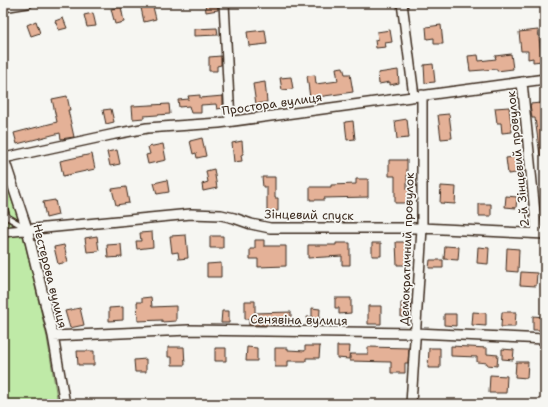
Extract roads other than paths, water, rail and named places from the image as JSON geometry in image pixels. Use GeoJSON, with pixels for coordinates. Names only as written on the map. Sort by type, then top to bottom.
{"type":"FeatureCollection","features":[{"type":"Feature","properties":{"kind":"street"},"geometry":{"type":"LineString","coordinates":[[3,7],[28,3]]}},
{"type":"Feature","properties":{"kind":"street"},"geometry":{"type":"LineString","coordinates":[[224,3],[230,121]]}},
{"type":"Feature","properties":{"kind":"street","name":"Демократичний провулок"},"geometry":{"type":"LineString","coordinates":[[402,3],[418,96],[422,228],[411,404]]}},
{"type":"Feature","properties":{"kind":"street","name":"Простора вулиця"},"geometry":{"type":"LineString","coordinates":[[3,157],[147,128],[230,121],[545,79]]}},
{"type":"Feature","properties":{"kind":"street","name":"2-й Зінцевий провулок"},"geometry":{"type":"LineString","coordinates":[[522,82],[541,234]]}},
{"type":"Feature","properties":{"kind":"street","name":"Нестерова вулиця"},"geometry":{"type":"LineString","coordinates":[[3,157],[27,229],[53,336],[65,404]]}},
{"type":"Feature","properties":{"kind":"street","name":"Зінцевий спуск"},"geometry":{"type":"LineString","coordinates":[[3,232],[191,214],[221,215],[270,228],[422,228],[541,234]]}},
{"type":"Feature","properties":{"kind":"street","name":"Сенявіна вулиця"},"geometry":{"type":"LineString","coordinates":[[53,336],[189,330],[416,334],[545,339]]}},
{"type":"Feature","properties":{"kind":"lane"},"geometry":{"type":"LineString","coordinates":[[3,185],[8,171]]}},
{"type":"Feature","properties":{"kind":"lane"},"geometry":{"type":"LineString","coordinates":[[3,203],[8,217],[27,229]]}}]}
